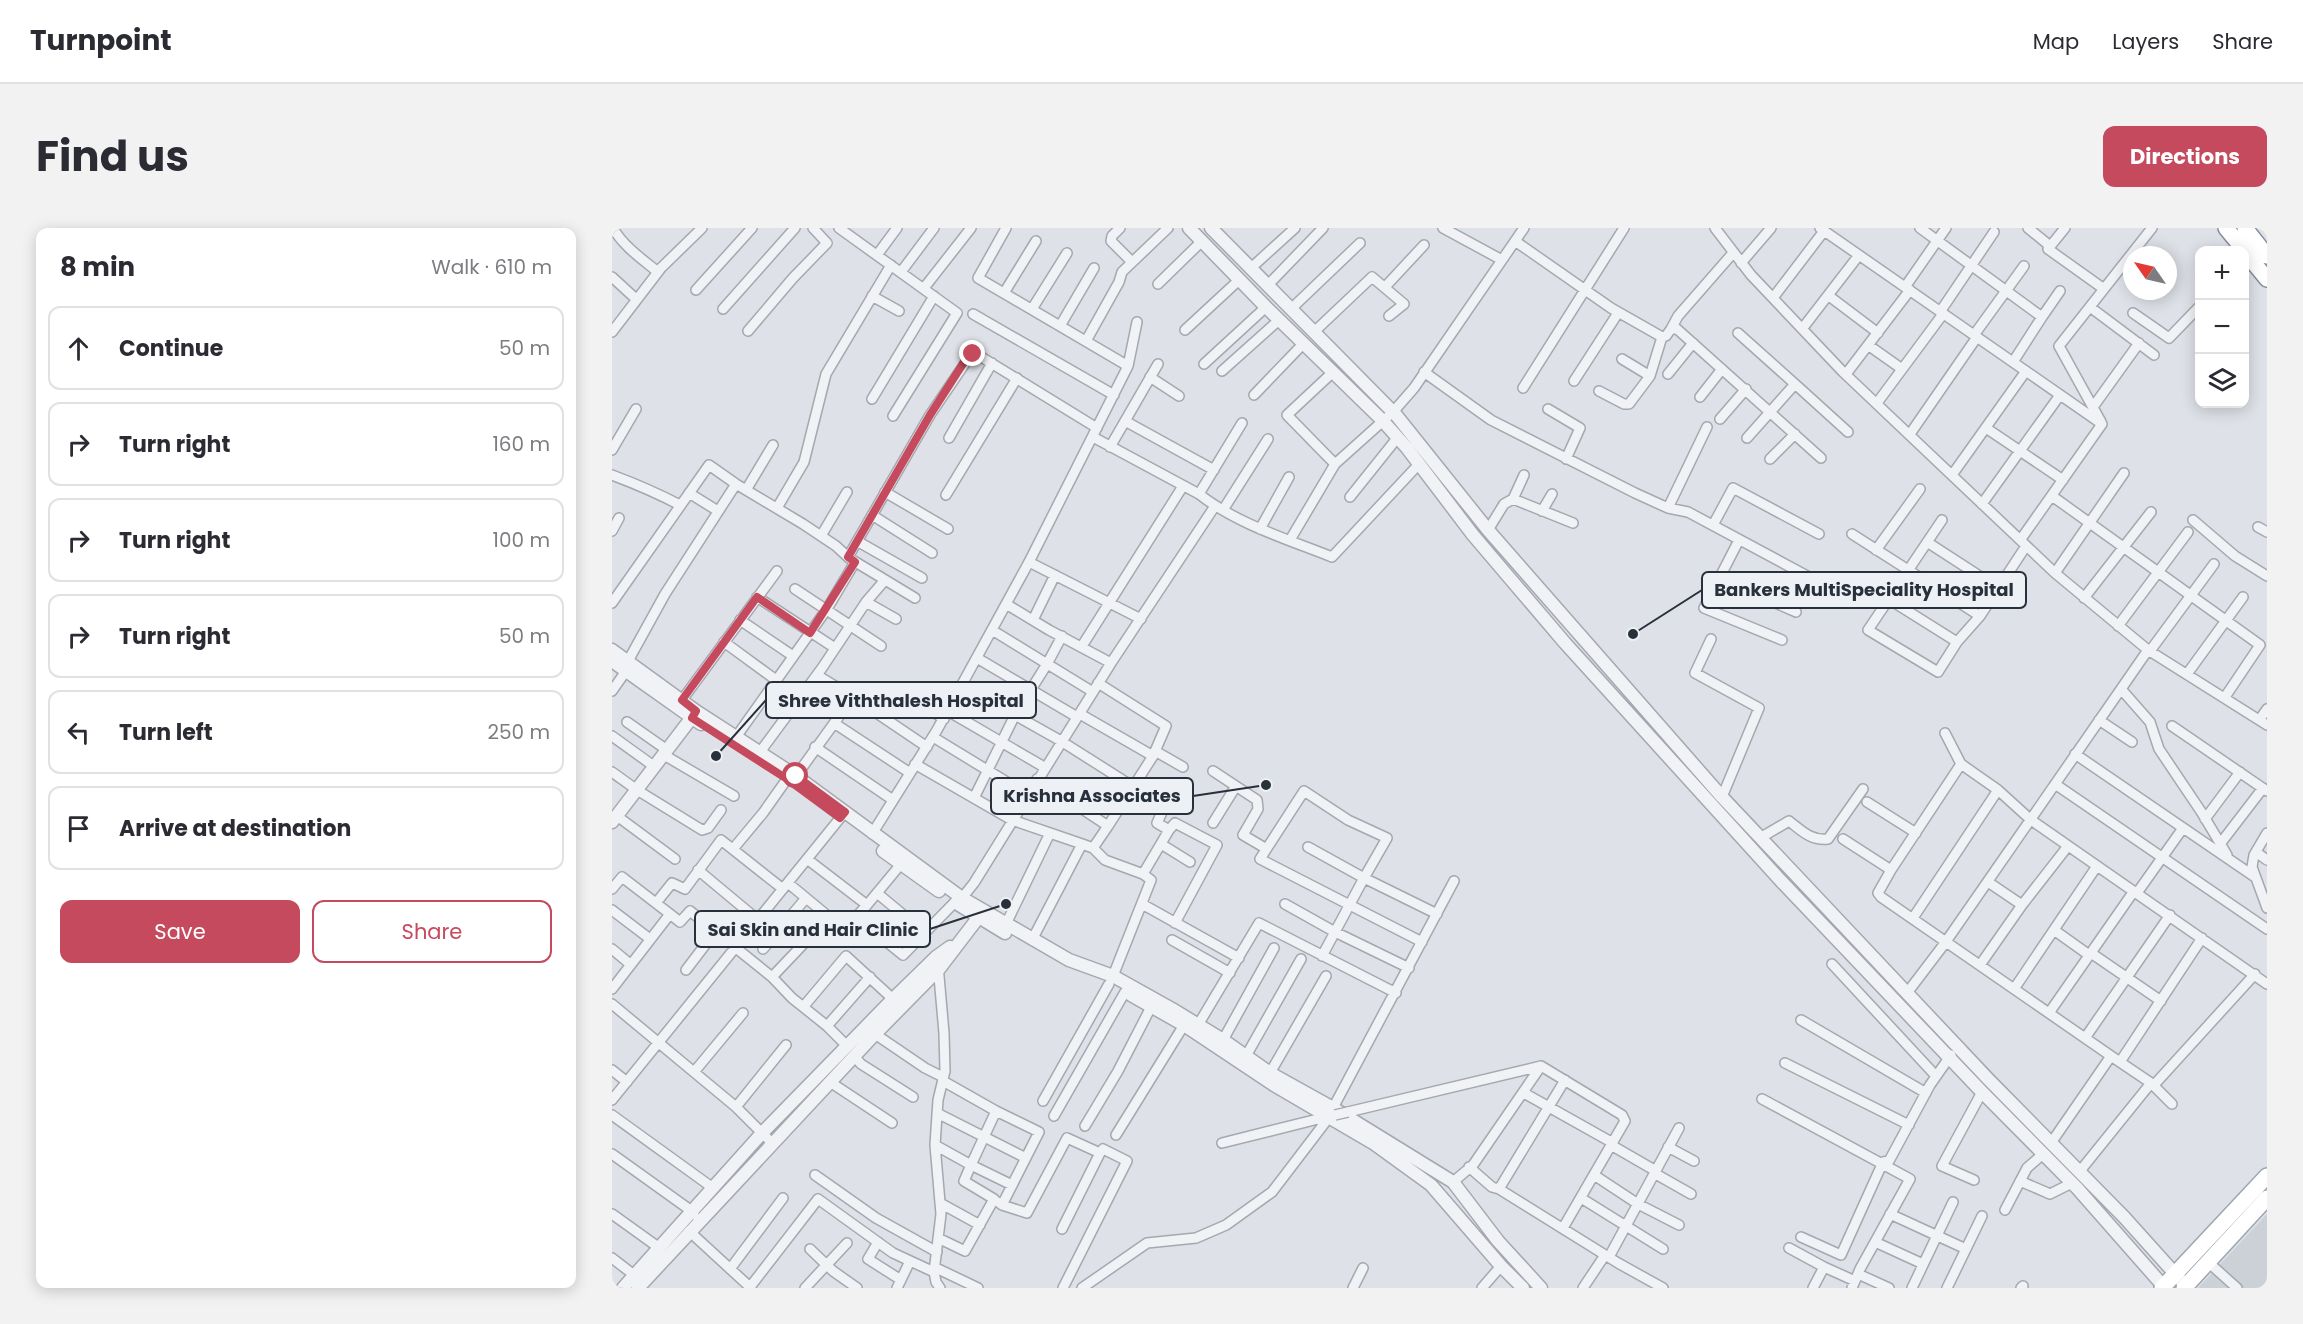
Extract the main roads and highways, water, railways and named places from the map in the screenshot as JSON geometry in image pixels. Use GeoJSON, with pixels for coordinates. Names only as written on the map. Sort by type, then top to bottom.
{"type":"FeatureCollection","features":[{"type":"Feature","properties":{"kind":"main road"},"geometry":{"type":"LineString","coordinates":[[2226,228],[2251,254],[2267,279]]}},
{"type":"Feature","properties":{"kind":"main road"},"geometry":{"type":"LineString","coordinates":[[2245,228],[2251,254]]}},
{"type":"Feature","properties":{"kind":"main road"},"geometry":{"type":"LineString","coordinates":[[2182,1283],[2267,1176]]}},
{"type":"Feature","properties":{"kind":"main road"},"geometry":{"type":"LineString","coordinates":[[2164,1287],[2182,1283],[2208,1262],[2267,1198]]}},
{"type":"Feature","properties":{"kind":"place","name":"Bankers MultiSpeciality Hospital"},"geometry":{"type":"Point","coordinates":[1633,634]}},
{"type":"Feature","properties":{"kind":"place","name":"Shree Viththalesh Hospital"},"geometry":{"type":"Point","coordinates":[716,756]}},
{"type":"Feature","properties":{"kind":"place","name":"Krishna Associates"},"geometry":{"type":"Point","coordinates":[1266,785]}},
{"type":"Feature","properties":{"kind":"place","name":"Sai Skin and Hair Clinic"},"geometry":{"type":"Point","coordinates":[1006,904]}}]}
